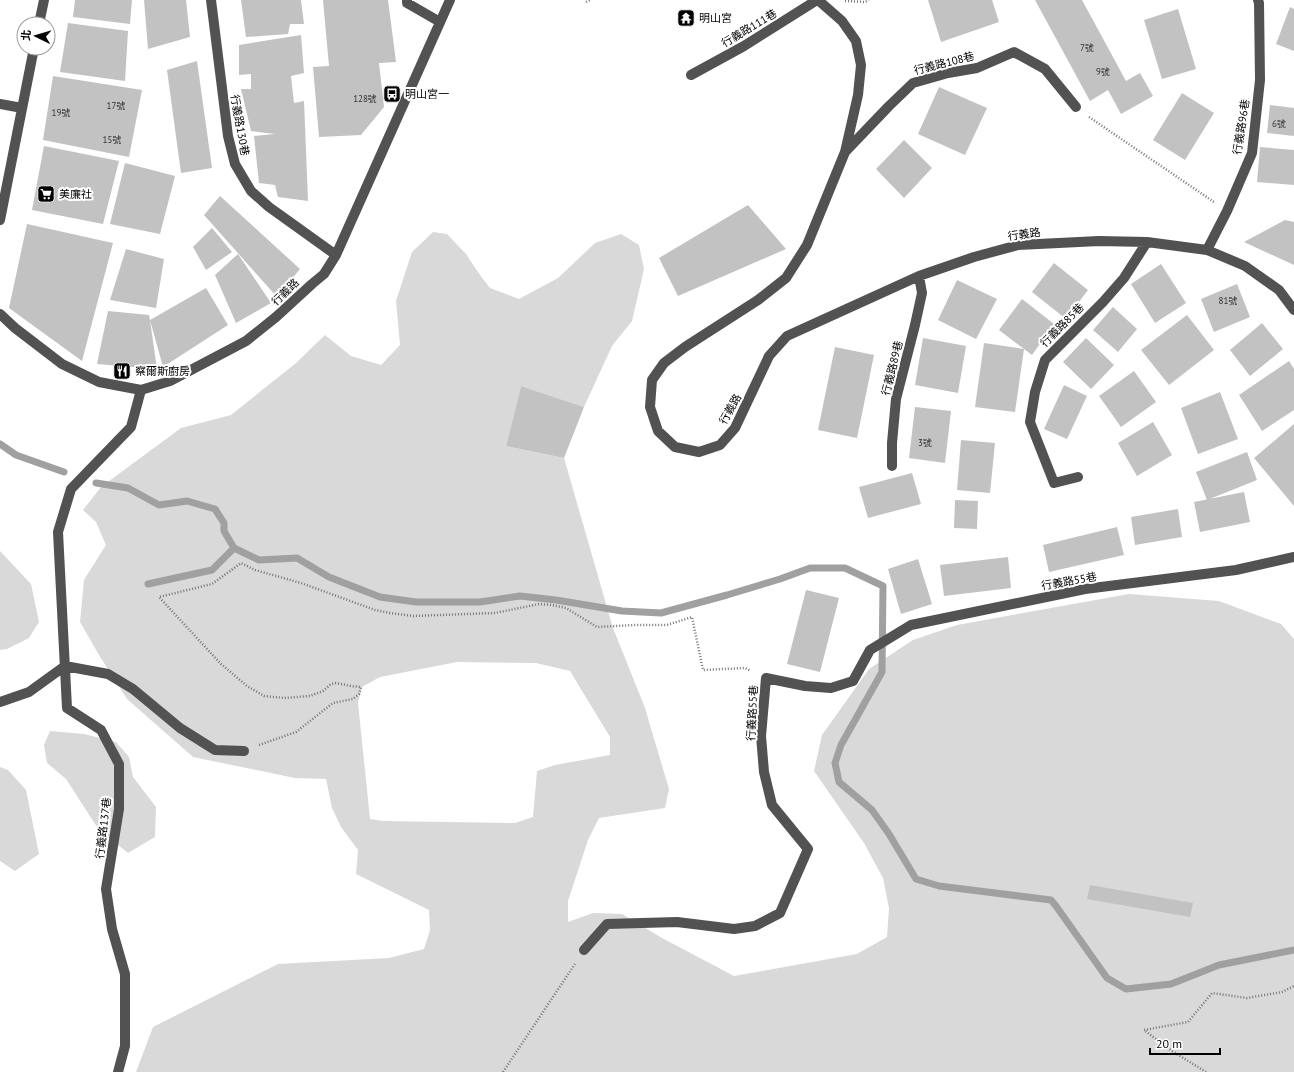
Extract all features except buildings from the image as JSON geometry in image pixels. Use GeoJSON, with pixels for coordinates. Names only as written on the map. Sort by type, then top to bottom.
{"type":"FeatureCollection","features":[{"type":"Feature","properties":{"kind":"street"},"geometry":{"type":"LineString","coordinates":[[41,16],[44,0]]}},
{"type":"Feature","properties":{"kind":"street","name":"行義路130巷"},"geometry":{"type":"LineString","coordinates":[[211,0],[228,136],[235,164],[251,191],[269,207],[336,255]]}},
{"type":"Feature","properties":{"kind":"street"},"geometry":{"type":"LineString","coordinates":[[407,0],[407,3],[440,22]]}},
{"type":"Feature","properties":{"kind":"street","name":"行義路"},"geometry":{"type":"LineString","coordinates":[[0,314],[15,328],[62,364],[99,382],[141,390],[170,381],[246,341],[276,317],[324,274],[336,255],[450,0]]}},
{"type":"Feature","properties":{"kind":"street","name":"行義路"},"geometry":{"type":"LineString","coordinates":[[817,0],[842,21],[856,40],[861,65],[858,95],[845,152],[807,245],[786,278],[758,300],[685,347],[664,363],[652,380],[650,407],[658,431],[675,447],[699,452],[720,445],[735,428],[769,356],[787,336],[919,276],[974,257],[1018,246],[1099,241],[1147,242],[1207,250],[1245,266],[1279,290],[1294,310]]}},
{"type":"Feature","properties":{"kind":"street","name":"行義路111巷"},"geometry":{"type":"LineString","coordinates":[[691,75],[744,46],[817,0]]}},
{"type":"Feature","properties":{"kind":"street","name":"行義路96巷"},"geometry":{"type":"LineString","coordinates":[[1207,250],[1227,211],[1252,153],[1260,80],[1260,3],[1258,0]]}},
{"type":"Feature","properties":{"kind":"street","name":"行義路108巷"},"geometry":{"type":"LineString","coordinates":[[845,152],[888,106],[913,83],[948,73],[977,68],[1014,52],[1045,69],[1076,107]]}},
{"type":"Feature","properties":{"kind":"street"},"geometry":{"type":"LineString","coordinates":[[0,220],[32,56]]}},
{"type":"Feature","properties":{"kind":"street"},"geometry":{"type":"LineString","coordinates":[[0,104],[22,108]]}},
{"type":"Feature","properties":{"kind":"street","name":"行義路85巷"},"geometry":{"type":"LineString","coordinates":[[1078,477],[1054,483],[1030,422],[1035,392],[1045,360],[1103,302],[1124,278],[1147,242]]}},
{"type":"Feature","properties":{"kind":"street","name":"行義路89巷"},"geometry":{"type":"LineString","coordinates":[[892,466],[892,443],[896,399],[922,293],[919,276]]}},
{"type":"Feature","properties":{"kind":"street","name":"行義路137巷"},"geometry":{"type":"LineString","coordinates":[[118,1072],[125,1046],[125,974],[112,929],[106,889],[119,809],[119,764],[102,730],[67,708],[58,532],[71,489],[131,427],[141,390]]}},
{"type":"Feature","properties":{"kind":"street","name":"行義路55巷"},"geometry":{"type":"LineString","coordinates":[[584,950],[607,924],[677,922],[734,929],[755,926],[780,912],[808,849],[772,805],[764,772],[761,736],[766,678],[805,686],[831,688],[853,681],[870,650],[911,624],[1085,589],[1236,570],[1294,557]]}},
{"type":"Feature","properties":{"kind":"street"},"geometry":{"type":"LineString","coordinates":[[0,702],[29,692],[65,666],[108,674],[133,689],[180,728],[215,750],[244,750]]}},
{"type":"Feature","properties":{"kind":"path"},"geometry":{"type":"LineString","coordinates":[[586,2],[590,0]]}},
{"type":"Feature","properties":{"kind":"path"},"geometry":{"type":"LineString","coordinates":[[1076,107],[1227,211]]}},
{"type":"Feature","properties":{"kind":"path"},"geometry":{"type":"LineString","coordinates":[[244,750],[296,732],[333,703],[353,699],[359,694],[361,687],[336,683],[331,684],[323,691],[310,696],[284,698],[264,696],[247,686],[221,664],[159,597],[212,584],[241,564],[255,570],[301,583],[375,610],[413,616],[495,612],[539,604],[566,608],[596,627],[667,625],[692,617],[703,670],[746,668],[766,678]]}},
{"type":"Feature","properties":{"kind":"path"},"geometry":{"type":"LineString","coordinates":[[503,1072],[584,950]]}},
{"type":"Feature","properties":{"kind":"path"},"geometry":{"type":"LineString","coordinates":[[1206,1072],[1172,1051],[1144,1030],[1188,1022],[1212,993],[1247,998],[1282,992],[1294,986]]}},
{"type":"Feature","properties":{"kind":"shaded area"},"geometry":{"type":"Polygon","coordinates":[[[433,232],[447,234],[466,254],[490,288],[519,299],[558,278],[595,243],[621,234],[639,245],[644,269],[632,321],[612,346],[584,407],[521,386],[506,446],[564,458],[613,628],[645,708],[669,789],[665,808],[599,818],[588,840],[568,901],[568,922],[593,913],[622,914],[662,938],[734,976],[857,954],[887,937],[889,908],[883,878],[864,843],[814,771],[822,735],[869,669],[913,640],[957,625],[1129,594],[1219,601],[1281,624],[1294,639],[1294,1072],[136,1072],[153,1027],[278,964],[389,958],[424,949],[430,930],[429,910],[356,874],[358,850],[341,827],[332,808],[326,779],[295,778],[193,757],[127,699],[80,622],[84,580],[106,545],[96,522],[83,510],[101,487],[181,428],[231,415],[296,363],[325,335],[351,356],[381,365],[400,345],[396,301],[412,252],[433,232]],[[457,662],[380,677],[362,687],[358,703],[370,819],[383,821],[515,823],[533,817],[537,771],[555,765],[610,755],[610,737],[570,671],[536,663],[457,662]]]}},
{"type":"Feature","properties":{"kind":"shaded area"},"geometry":{"type":"Polygon","coordinates":[[[0,551],[31,584],[39,622],[29,638],[7,649],[0,650],[0,551]]]}},
{"type":"Feature","properties":{"kind":"shaded area"},"geometry":{"type":"Polygon","coordinates":[[[50,731],[84,734],[116,742],[129,757],[133,777],[156,807],[155,837],[128,853],[99,830],[66,779],[47,763],[44,745],[50,731]]]}},
{"type":"Feature","properties":{"kind":"shaded area"},"geometry":{"type":"Polygon","coordinates":[[[0,767],[8,770],[26,790],[39,854],[15,871],[0,861],[0,767]]]}},
{"type":"Feature","properties":{"kind":"waterway"},"geometry":{"type":"LineString","coordinates":[[0,444],[16,455],[64,472]]}},
{"type":"Feature","properties":{"kind":"waterway"},"geometry":{"type":"LineString","coordinates":[[96,483],[128,488],[159,505],[187,501],[215,509],[224,523],[224,531],[234,548],[259,560],[297,558],[329,577],[380,597],[416,602],[480,602],[520,596],[556,600],[622,611],[661,613],[780,579],[810,568],[845,568],[883,586],[882,672],[841,745],[835,763],[839,782],[872,810],[889,834],[916,879],[939,886],[1051,900],[1107,978],[1126,989],[1171,984],[1219,965],[1294,950]]}},
{"type":"Feature","properties":{"kind":"waterway"},"geometry":{"type":"LineString","coordinates":[[148,584],[212,570],[234,548]]}},
{"type":"Feature","properties":{"kind":"place","name":"明山宮"},"geometry":{"type":"Point","coordinates":[686,18]}},
{"type":"Feature","properties":{"kind":"place","name":"明山宮一"},"geometry":{"type":"Point","coordinates":[392,94]}},
{"type":"Feature","properties":{"kind":"place","name":"美廉社"},"geometry":{"type":"Point","coordinates":[46,194]}},
{"type":"Feature","properties":{"kind":"place","name":"察爾斯廚房"},"geometry":{"type":"Point","coordinates":[122,371]}}]}
